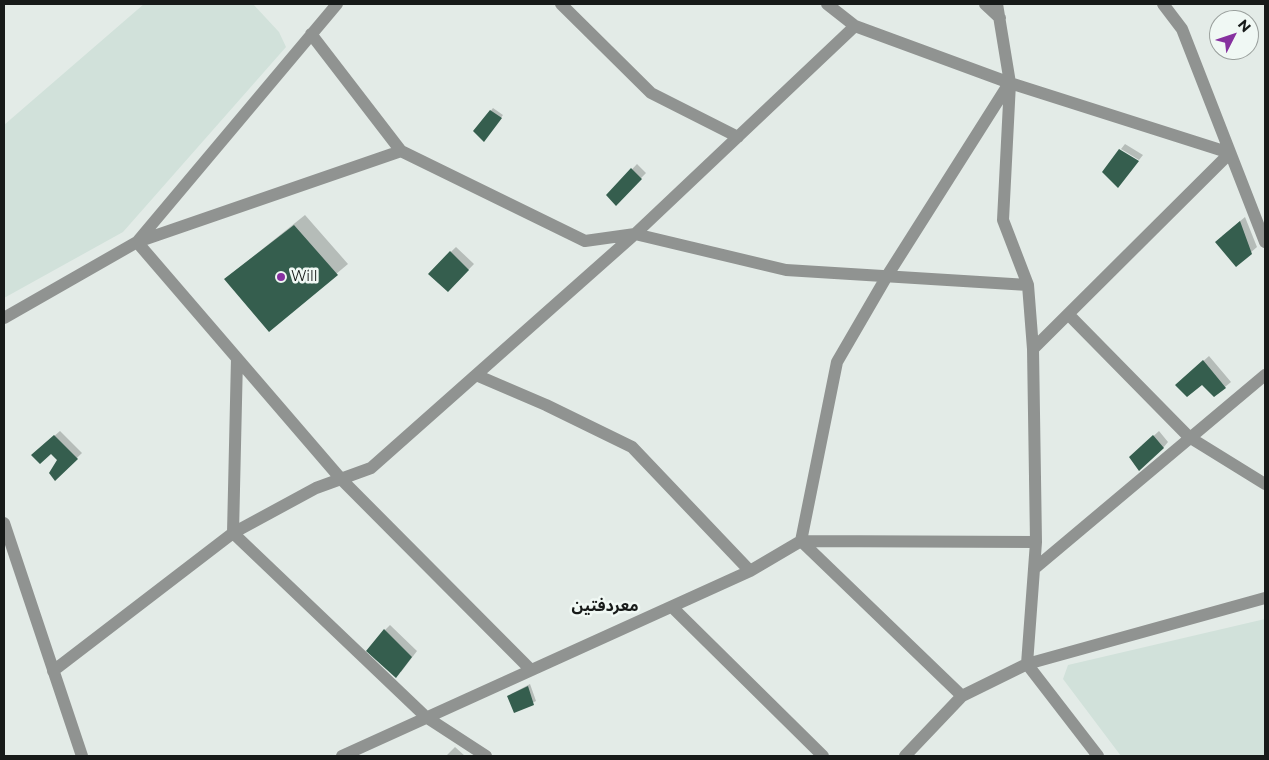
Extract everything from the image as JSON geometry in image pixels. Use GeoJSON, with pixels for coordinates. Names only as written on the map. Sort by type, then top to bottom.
{"type":"FeatureCollection","features":[{"type":"Feature","properties":{"kind":"street"},"geometry":{"type":"LineString","coordinates":[[137,242],[337,4]]}},
{"type":"Feature","properties":{"kind":"street"},"geometry":{"type":"LineString","coordinates":[[561,4],[652,94],[738,137]]}},
{"type":"Feature","properties":{"kind":"street"},"geometry":{"type":"LineString","coordinates":[[827,4],[855,26],[1010,83],[1230,153]]}},
{"type":"Feature","properties":{"kind":"street"},"geometry":{"type":"LineString","coordinates":[[985,4],[1000,18]]}},
{"type":"Feature","properties":{"kind":"street"},"geometry":{"type":"LineString","coordinates":[[997,4],[1010,83],[1003,220],[1028,285],[1033,349],[1036,542],[1027,664],[1098,756]]}},
{"type":"Feature","properties":{"kind":"street"},"geometry":{"type":"LineString","coordinates":[[1162,4],[1182,30],[1265,242]]}},
{"type":"Feature","properties":{"kind":"street"},"geometry":{"type":"LineString","coordinates":[[53,671],[233,533],[316,488],[371,468],[635,234],[855,26]]}},
{"type":"Feature","properties":{"kind":"street"},"geometry":{"type":"LineString","coordinates":[[312,34],[401,151],[585,241],[635,234],[786,270],[1028,285]]}},
{"type":"Feature","properties":{"kind":"street"},"geometry":{"type":"LineString","coordinates":[[801,542],[836,362],[886,276],[1010,83]]}},
{"type":"Feature","properties":{"kind":"street"},"geometry":{"type":"LineString","coordinates":[[4,318],[137,242],[401,151]]}},
{"type":"Feature","properties":{"kind":"street"},"geometry":{"type":"LineString","coordinates":[[1033,349],[1230,153]]}},
{"type":"Feature","properties":{"kind":"street"},"geometry":{"type":"LineString","coordinates":[[137,242],[340,479],[531,670]]}},
{"type":"Feature","properties":{"kind":"street"},"geometry":{"type":"LineString","coordinates":[[1068,314],[1189,437],[1265,484]]}},
{"type":"Feature","properties":{"kind":"street"},"geometry":{"type":"LineString","coordinates":[[237,358],[233,533],[426,717],[486,756]]}},
{"type":"Feature","properties":{"kind":"street"},"geometry":{"type":"LineString","coordinates":[[476,375],[546,405],[632,447],[750,570]]}},
{"type":"Feature","properties":{"kind":"street"},"geometry":{"type":"LineString","coordinates":[[1034,569],[1265,375]]}},
{"type":"Feature","properties":{"kind":"street"},"geometry":{"type":"LineString","coordinates":[[4,523],[82,756]]}},
{"type":"Feature","properties":{"kind":"street"},"geometry":{"type":"LineString","coordinates":[[801,542],[962,696]]}},
{"type":"Feature","properties":{"kind":"street"},"geometry":{"type":"LineString","coordinates":[[342,756],[672,607],[750,570],[801,542],[1036,542]]}},
{"type":"Feature","properties":{"kind":"street"},"geometry":{"type":"LineString","coordinates":[[904,756],[962,696],[1027,664],[1265,598]]}},
{"type":"Feature","properties":{"kind":"street"},"geometry":{"type":"LineString","coordinates":[[672,607],[823,756]]}},
{"type":"Feature","properties":{"kind":"shaded area"},"geometry":{"type":"Polygon","coordinates":[[[144,4],[253,4],[279,32],[286,47],[123,232],[4,298],[4,125],[144,4]]]}},
{"type":"Feature","properties":{"kind":"shaded area"},"geometry":{"type":"Polygon","coordinates":[[[1265,619],[1265,756],[1121,756],[1063,679],[1068,665],[1265,619]]]}},
{"type":"Feature","properties":{"kind":"building"},"geometry":{"type":"Polygon","coordinates":[[[490,110],[502,118],[484,142],[473,131],[490,110]]]}},
{"type":"Feature","properties":{"kind":"building"},"geometry":{"type":"Polygon","coordinates":[[[1119,149],[1139,161],[1118,188],[1102,172],[1119,149]]]}},
{"type":"Feature","properties":{"kind":"building"},"geometry":{"type":"Polygon","coordinates":[[[631,168],[642,179],[616,206],[606,195],[631,168]]]}},
{"type":"Feature","properties":{"kind":"building"},"geometry":{"type":"Polygon","coordinates":[[[1240,221],[1252,254],[1236,267],[1215,242],[1240,221]]]}},
{"type":"Feature","properties":{"kind":"building","name":"Will"},"geometry":{"type":"Polygon","coordinates":[[[294,225],[338,275],[269,332],[224,279],[294,225]]]}},
{"type":"Feature","properties":{"kind":"building"},"geometry":{"type":"Polygon","coordinates":[[[450,251],[469,270],[448,292],[428,274],[450,251]]]}},
{"type":"Feature","properties":{"kind":"building"},"geometry":{"type":"Polygon","coordinates":[[[1203,360],[1226,388],[1214,397],[1202,385],[1187,397],[1175,385],[1203,360]]]}},
{"type":"Feature","properties":{"kind":"building"},"geometry":{"type":"Polygon","coordinates":[[[54,435],[78,459],[55,481],[49,473],[57,460],[51,454],[40,464],[31,455],[54,435]]]}},
{"type":"Feature","properties":{"kind":"building"},"geometry":{"type":"Polygon","coordinates":[[[1153,435],[1164,448],[1139,471],[1129,457],[1153,435]]]}},
{"type":"Feature","properties":{"kind":"building"},"geometry":{"type":"Polygon","coordinates":[[[384,629],[412,657],[396,678],[366,651],[384,629]]]}},
{"type":"Feature","properties":{"kind":"building"},"geometry":{"type":"Polygon","coordinates":[[[528,686],[534,705],[514,713],[507,696],[528,686]]]}},
{"type":"Feature","properties":{"kind":"place","name":"Will"},"geometry":{"type":"Point","coordinates":[281,277]}},
{"type":"Feature","properties":{"kind":"district","name":"معردفتين"},"geometry":{"type":"Point","coordinates":[605,606]}}]}
